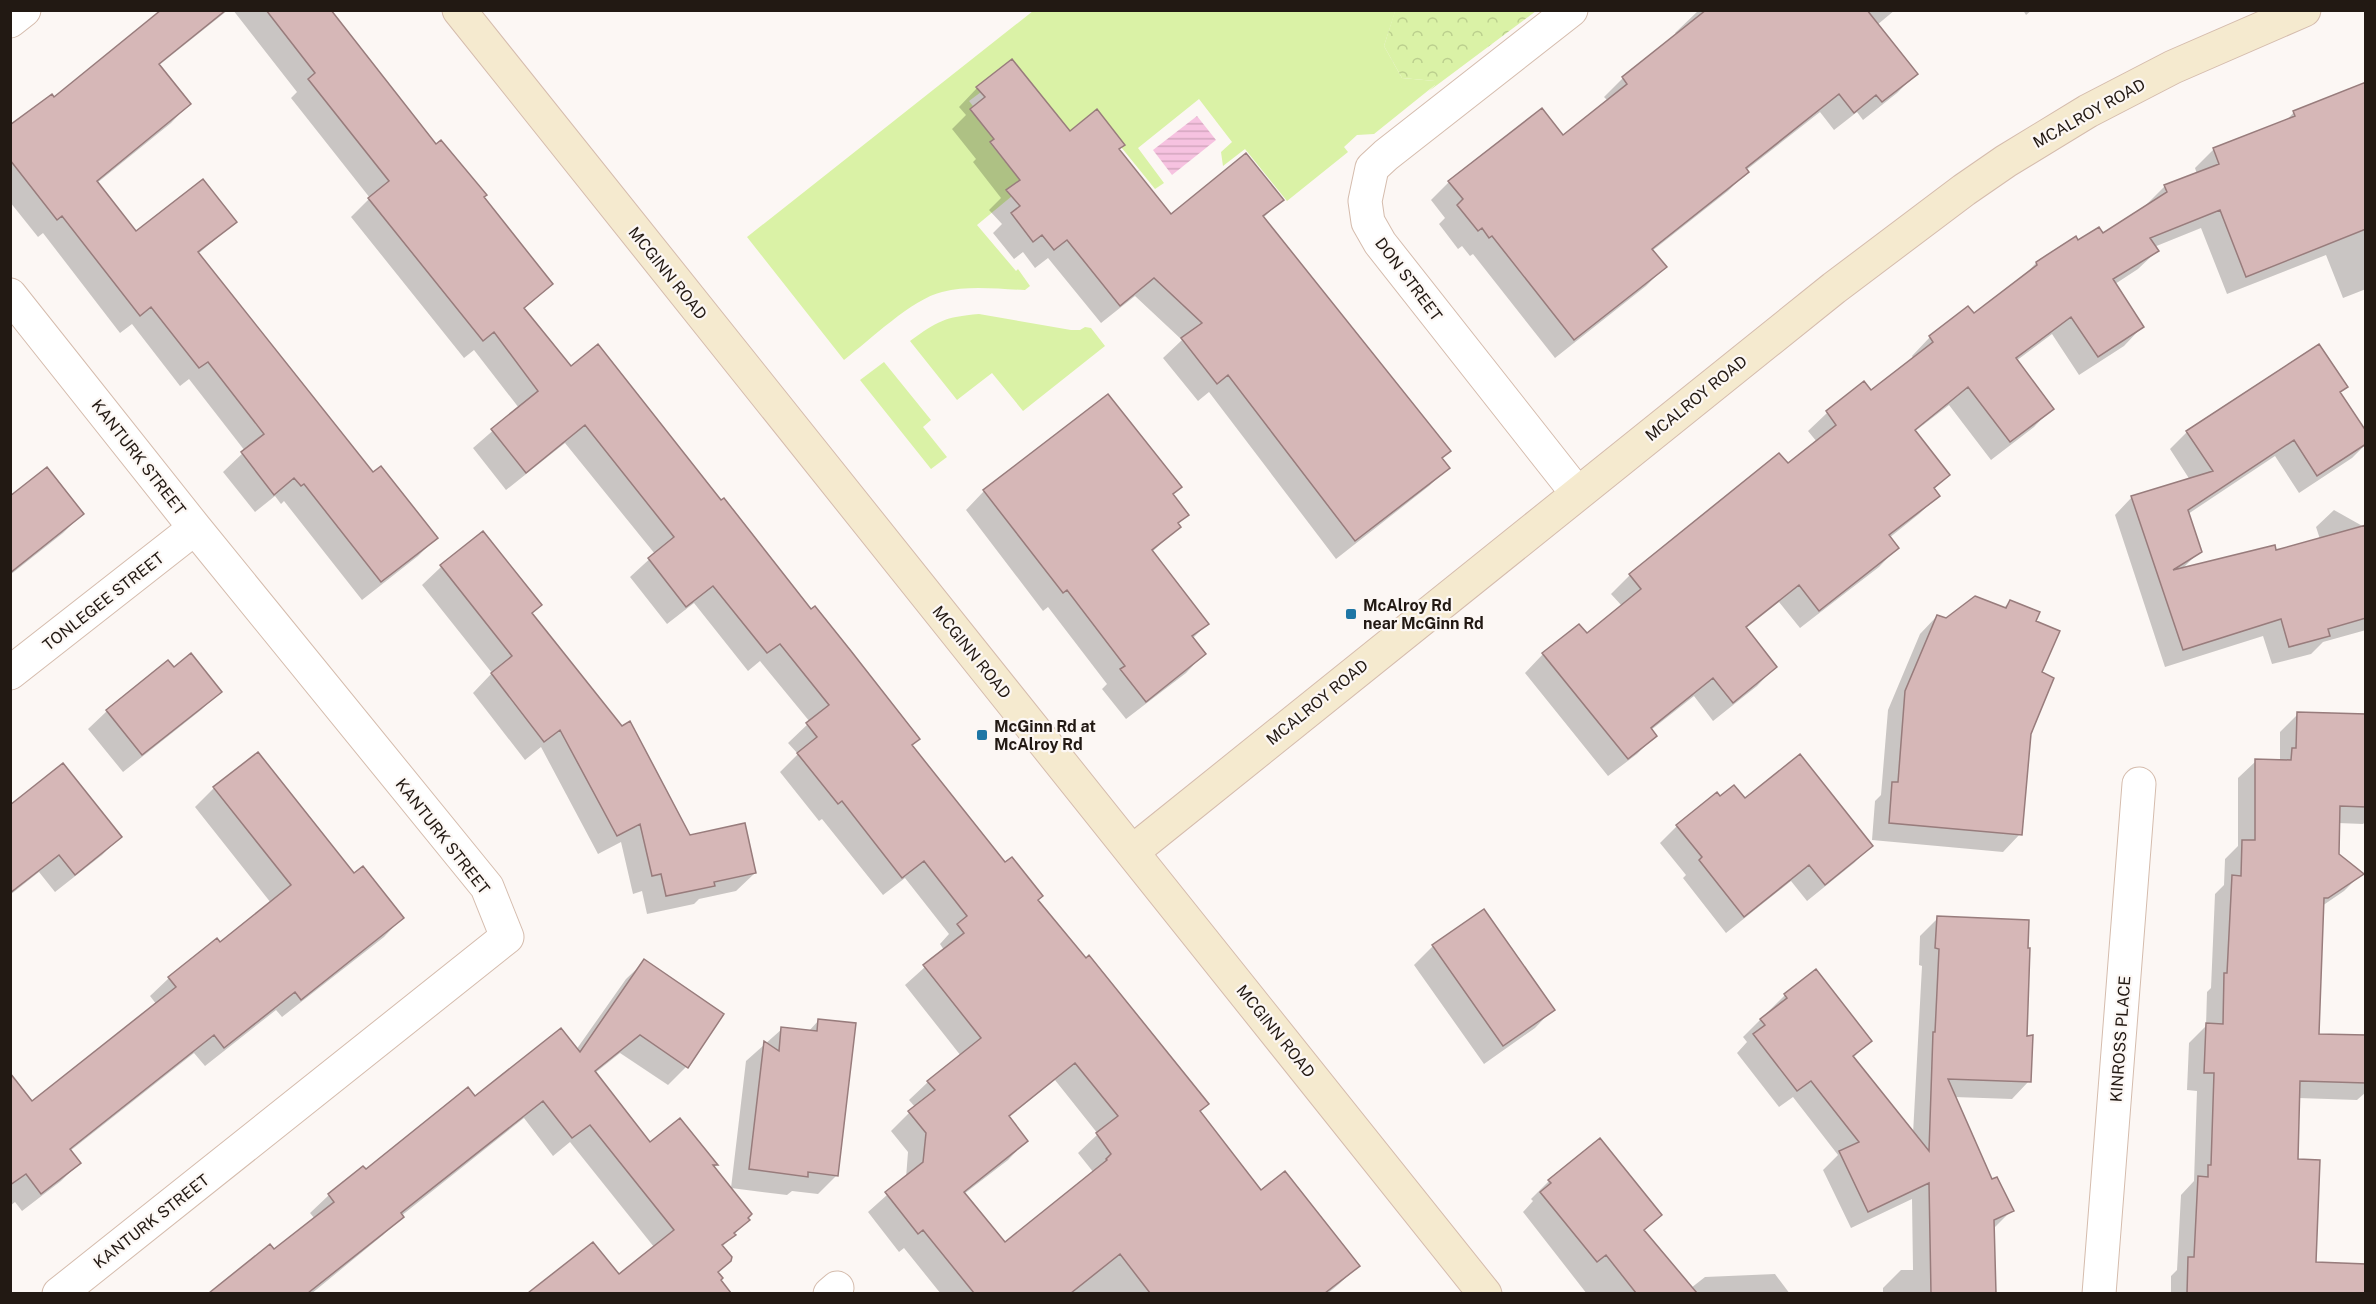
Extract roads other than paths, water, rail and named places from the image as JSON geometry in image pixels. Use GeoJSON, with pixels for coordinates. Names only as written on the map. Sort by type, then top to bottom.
{"type":"FeatureCollection","features":[{"type":"Feature","properties":{"kind":"street"},"geometry":{"type":"LineString","coordinates":[[10,21],[24,10]]}},
{"type":"Feature","properties":{"kind":"street","name":"MCGINN ROAD"},"geometry":{"type":"LineString","coordinates":[[459,10],[1132,852],[1475,1290]]}},
{"type":"Feature","properties":{"kind":"street","name":"DON STREET"},"geometry":{"type":"LineString","coordinates":[[1571,10],[1386,155],[1372,168],[1365,201],[1368,222],[1380,243],[1577,493]]}},
{"type":"Feature","properties":{"kind":"street","name":"MCALROY ROAD"},"geometry":{"type":"LineString","coordinates":[[1132,852],[1834,288],[2006,161],[2088,111],[2173,67],[2304,10]]}},
{"type":"Feature","properties":{"kind":"street","name":"KANTURK STREET"},"geometry":{"type":"LineString","coordinates":[[10,295],[195,528],[487,887],[507,937],[59,1293]]}},
{"type":"Feature","properties":{"kind":"street","name":"TONLEGEE STREET"},"geometry":{"type":"LineString","coordinates":[[10,673],[195,528]]}},
{"type":"Feature","properties":{"kind":"street","name":"KINROSS PLACE"},"geometry":{"type":"LineString","coordinates":[[2099,1293],[2139,784]]}},
{"type":"Feature","properties":{"kind":"place","name":"McAlroy Rd near McGinn Rd"},"geometry":{"type":"Point","coordinates":[1351,614]}},
{"type":"Feature","properties":{"kind":"place","name":"McGinn Rd at McAlroy Rd"},"geometry":{"type":"Point","coordinates":[982,735]}}]}
